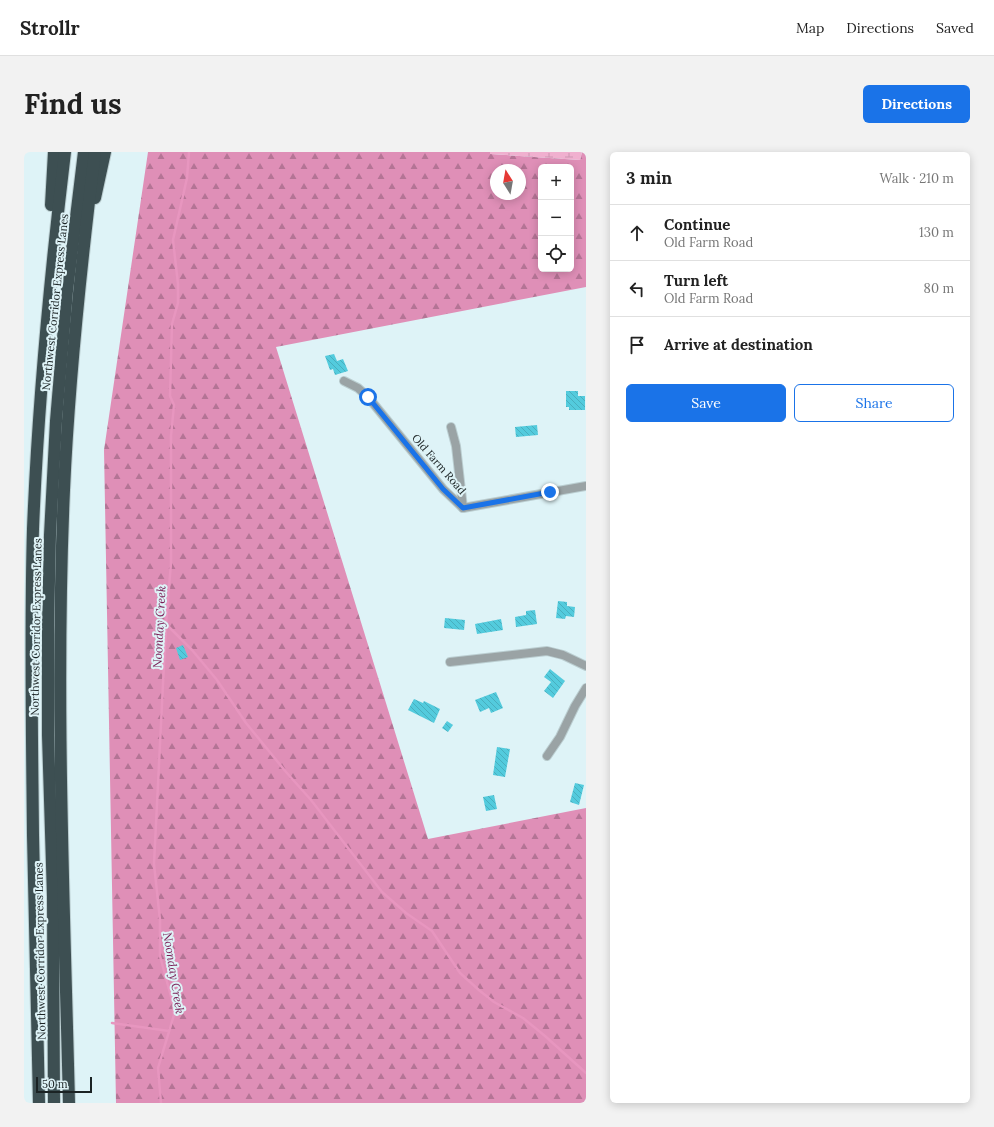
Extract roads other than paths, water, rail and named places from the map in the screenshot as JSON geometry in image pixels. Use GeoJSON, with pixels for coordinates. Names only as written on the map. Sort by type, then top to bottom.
{"type":"FeatureCollection","features":[{"type":"Feature","properties":{"kind":"highway"},"geometry":{"type":"LineString","coordinates":[[39,1103],[34,923],[31,651],[35,496],[46,328],[54,152]]}},
{"type":"Feature","properties":{"kind":"highway"},"geometry":{"type":"LineString","coordinates":[[46,328],[53,251],[65,152]]}},
{"type":"Feature","properties":{"kind":"highway","name":"Northwest Corridor Express Lanes"},"geometry":{"type":"LineString","coordinates":[[54,1103],[53,897],[48,735],[50,535],[56,421],[67,291],[84,152]]}},
{"type":"Feature","properties":{"kind":"highway"},"geometry":{"type":"LineString","coordinates":[[69,1103],[60,734],[62,544],[71,383],[95,152]]}},
{"type":"Feature","properties":{"kind":"highway"},"geometry":{"type":"LineString","coordinates":[[87,218],[97,194],[105,152]]}},
{"type":"Feature","properties":{"kind":"street","name":"Old Farm Road"},"geometry":{"type":"LineString","coordinates":[[344,381],[358,388],[368,397],[443,489],[463,508],[586,486]]}},
{"type":"Feature","properties":{"kind":"street"},"geometry":{"type":"LineString","coordinates":[[451,427],[456,446],[463,508]]}},
{"type":"Feature","properties":{"kind":"street"},"geometry":{"type":"LineString","coordinates":[[450,662],[547,651],[563,655],[586,666]]}},
{"type":"Feature","properties":{"kind":"street"},"geometry":{"type":"LineString","coordinates":[[547,756],[560,737],[574,706],[586,688]]}},
{"type":"Feature","properties":{"kind":"waterway","name":"Noonday Creek"},"geometry":{"type":"LineString","coordinates":[[161,1103],[158,1068],[174,1015],[173,1004],[160,956],[160,920],[154,864],[166,624],[171,563],[171,436],[174,405],[170,396],[172,324],[178,303],[178,284],[173,240],[187,178],[189,152]]}},
{"type":"Feature","properties":{"kind":"waterway"},"geometry":{"type":"LineString","coordinates":[[166,624],[192,650],[217,680],[246,723],[311,800],[382,892],[406,913],[432,931],[460,973],[480,991],[494,1002],[523,1018],[586,1073]]}},
{"type":"Feature","properties":{"kind":"waterway"},"geometry":{"type":"LineString","coordinates":[[112,1023],[169,1031]]}}]}
